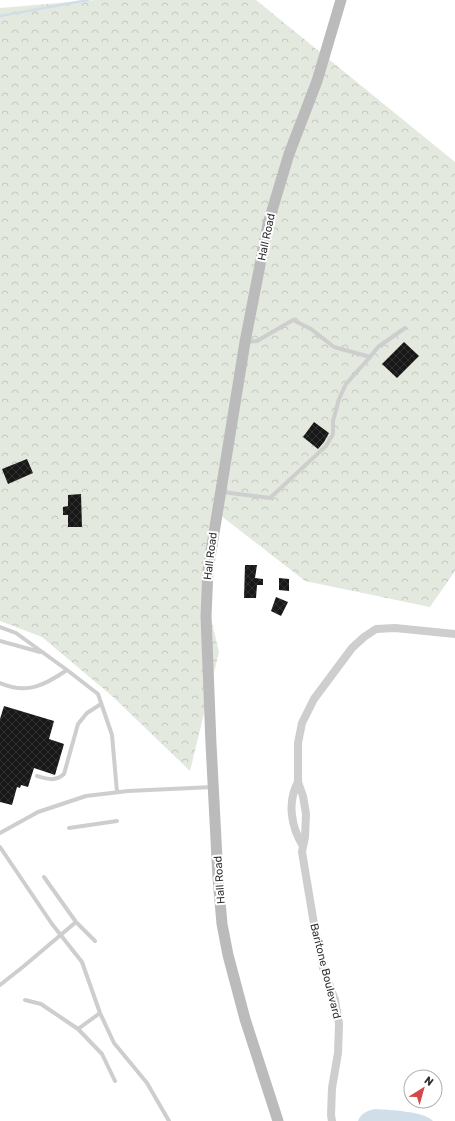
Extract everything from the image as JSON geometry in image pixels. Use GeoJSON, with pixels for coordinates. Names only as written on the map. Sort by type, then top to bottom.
{"type":"FeatureCollection","features":[{"type":"Feature","properties":{"kind":"street","name":"Hall Road"},"geometry":{"type":"LineString","coordinates":[[278,1121],[245,1019],[228,955],[222,924],[213,787],[206,616],[208,570],[245,342],[268,224],[289,154],[317,81],[341,0]]}},
{"type":"Feature","properties":{"kind":"street","name":"Baritone Boulevard"},"geometry":{"type":"LineString","coordinates":[[302,849],[306,814],[303,796],[298,782],[298,743],[302,723],[314,699],[352,648],[376,629],[395,628],[455,634]]}},
{"type":"Feature","properties":{"kind":"street","name":"Baritone Boulevard"},"geometry":{"type":"LineString","coordinates":[[298,782],[293,790],[291,808],[297,836],[302,849],[314,924],[323,968],[335,1000],[339,1024],[338,1053],[332,1088],[332,1121]]}},
{"type":"Feature","properties":{"kind":"lane"},"geometry":{"type":"LineString","coordinates":[[245,342],[256,341],[293,320],[311,329],[334,347],[370,357]]}},
{"type":"Feature","properties":{"kind":"lane"},"geometry":{"type":"LineString","coordinates":[[220,492],[270,498],[326,446],[333,434],[333,421],[341,394],[346,384],[378,347],[405,328]]}},
{"type":"Feature","properties":{"kind":"lane"},"geometry":{"type":"LineString","coordinates":[[0,627],[16,633],[68,670],[98,694],[112,734],[117,792]]}},
{"type":"Feature","properties":{"kind":"lane"},"geometry":{"type":"LineString","coordinates":[[0,641],[44,653]]}},
{"type":"Feature","properties":{"kind":"lane"},"geometry":{"type":"LineString","coordinates":[[0,683],[17,689],[32,688],[51,681],[68,670]]}},
{"type":"Feature","properties":{"kind":"lane"},"geometry":{"type":"LineString","coordinates":[[37,776],[47,779],[54,779],[60,778],[64,774],[78,724],[87,713],[101,704]]}},
{"type":"Feature","properties":{"kind":"lane"},"geometry":{"type":"LineString","coordinates":[[0,833],[38,812],[86,796],[117,792],[213,787]]}},
{"type":"Feature","properties":{"kind":"lane"},"geometry":{"type":"LineString","coordinates":[[69,828],[117,821]]}},
{"type":"Feature","properties":{"kind":"lane"},"geometry":{"type":"LineString","coordinates":[[0,847],[61,935],[82,962],[100,1013],[114,1043],[147,1083],[169,1121]]}},
{"type":"Feature","properties":{"kind":"lane"},"geometry":{"type":"LineString","coordinates":[[44,876],[76,922],[95,941]]}},
{"type":"Feature","properties":{"kind":"lane"},"geometry":{"type":"LineString","coordinates":[[0,983],[24,966],[76,922]]}},
{"type":"Feature","properties":{"kind":"lane"},"geometry":{"type":"LineString","coordinates":[[25,1000],[41,1004],[78,1029],[102,1054],[115,1081]]}},
{"type":"Feature","properties":{"kind":"lane"},"geometry":{"type":"LineString","coordinates":[[78,1029],[100,1013]]}},
{"type":"Feature","properties":{"kind":"green space"},"geometry":{"type":"Polygon","coordinates":[[[95,0],[256,0],[455,162],[455,571],[430,607],[305,581],[215,511],[202,582],[219,652],[190,771],[112,696],[42,637],[0,621],[0,8],[95,0]]]}},
{"type":"Feature","properties":{"kind":"shaded area"},"geometry":{"type":"Polygon","coordinates":[[[375,1109],[414,1113],[422,1115],[433,1121],[358,1121],[365,1113],[375,1109]]]}},
{"type":"Feature","properties":{"kind":"building"},"geometry":{"type":"Polygon","coordinates":[[[404,342],[419,356],[397,378],[382,364],[404,342]]]}},
{"type":"Feature","properties":{"kind":"building"},"geometry":{"type":"Polygon","coordinates":[[[314,422],[329,433],[318,449],[303,437],[314,422]]]}},
{"type":"Feature","properties":{"kind":"building"},"geometry":{"type":"Polygon","coordinates":[[[27,459],[33,473],[8,484],[2,469],[27,459]]]}},
{"type":"Feature","properties":{"kind":"building"},"geometry":{"type":"Polygon","coordinates":[[[81,494],[82,527],[68,527],[68,515],[63,515],[63,507],[68,506],[68,495],[81,494]]]}},
{"type":"Feature","properties":{"kind":"building"},"geometry":{"type":"Polygon","coordinates":[[[245,565],[257,565],[255,578],[263,579],[263,585],[257,585],[256,598],[244,598],[245,565]]]}},
{"type":"Feature","properties":{"kind":"building"},"geometry":{"type":"Polygon","coordinates":[[[279,578],[289,579],[289,591],[279,590],[279,578]]]}},
{"type":"Feature","properties":{"kind":"building"},"geometry":{"type":"Polygon","coordinates":[[[276,597],[288,602],[281,616],[271,611],[276,597]]]}},
{"type":"Feature","properties":{"kind":"building"},"geometry":{"type":"Polygon","coordinates":[[[4,706],[54,721],[49,739],[64,744],[55,775],[34,768],[28,787],[21,785],[20,788],[17,787],[12,805],[0,802],[0,719],[4,706]]]}},
{"type":"Feature","properties":{"kind":"waterway"},"geometry":{"type":"LineString","coordinates":[[0,16],[88,0]]}}]}
